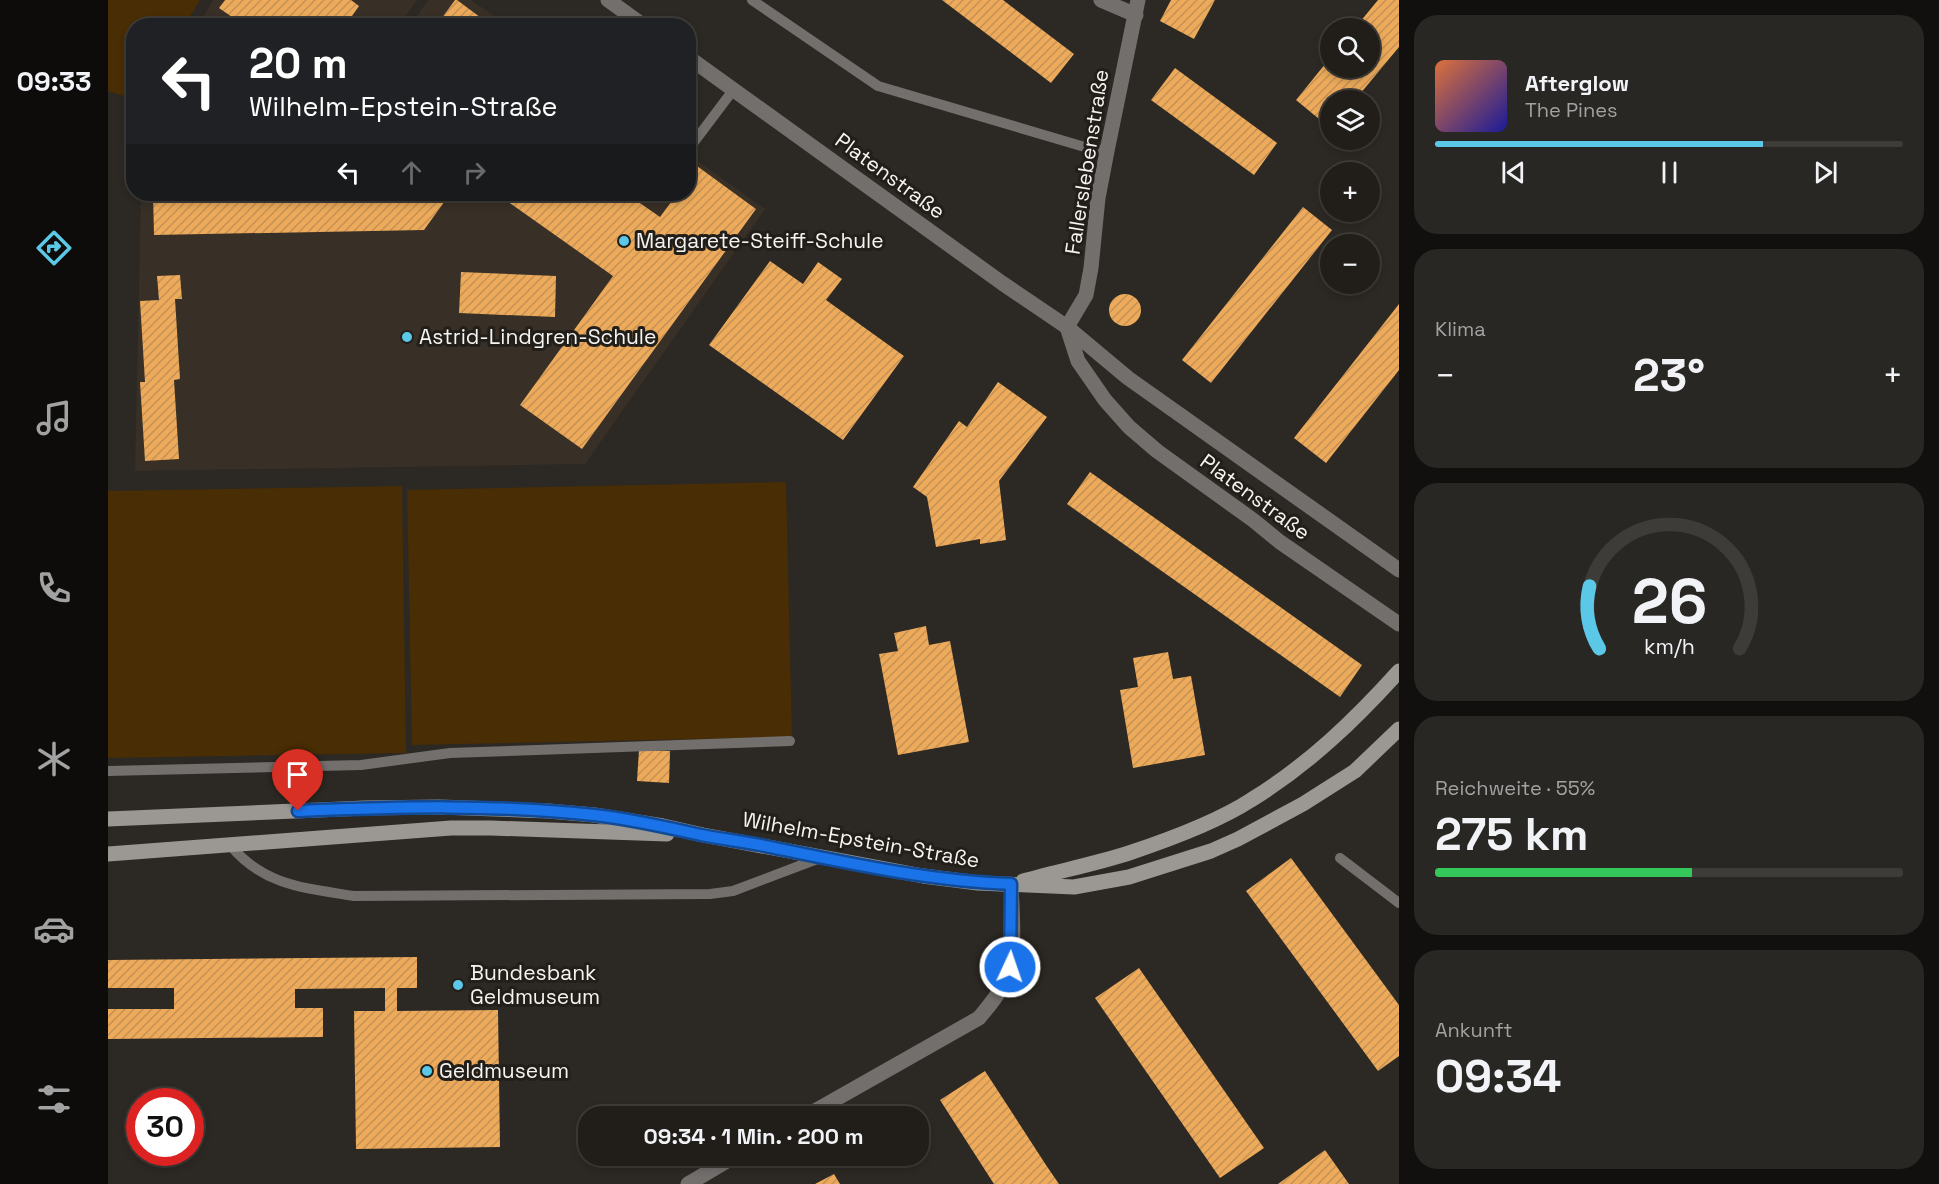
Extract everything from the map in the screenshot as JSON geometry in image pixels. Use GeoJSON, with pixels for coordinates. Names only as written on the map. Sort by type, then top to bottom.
{"type":"FeatureCollection","features":[{"type":"Feature","properties":{"kind":"main road"},"geometry":{"type":"LineString","coordinates":[[1011,884],[1131,852],[1242,806],[1311,758],[1345,729],[1399,671]]}},
{"type":"Feature","properties":{"kind":"main road"},"geometry":{"type":"LineString","coordinates":[[1011,884],[1074,887],[1129,878],[1211,851],[1303,804],[1355,771],[1399,729]]}},
{"type":"Feature","properties":{"kind":"main road","name":"Wilhelm-Epstein-Straße"},"geometry":{"type":"LineString","coordinates":[[108,819],[365,808],[500,808],[594,815],[923,876],[978,883],[1011,884]]}},
{"type":"Feature","properties":{"kind":"main road","name":"Wilhelm-Epstein-Straße"},"geometry":{"type":"LineString","coordinates":[[108,854],[481,828],[703,835]]}},
{"type":"Feature","properties":{"kind":"street"},"geometry":{"type":"LineString","coordinates":[[608,0],[633,18]]}},
{"type":"Feature","properties":{"kind":"street"},"geometry":{"type":"LineString","coordinates":[[1101,0],[1137,7]]}},
{"type":"Feature","properties":{"kind":"street","name":"Fallerslebenstraße"},"geometry":{"type":"LineString","coordinates":[[1067,327],[1086,295],[1098,198],[1119,86],[1137,7]]}},
{"type":"Feature","properties":{"kind":"street","name":"Platenstraße"},"geometry":{"type":"LineString","coordinates":[[696,63],[1067,327],[1128,378],[1399,570]]}},
{"type":"Feature","properties":{"kind":"street","name":"Platenstraße"},"geometry":{"type":"LineString","coordinates":[[1067,327],[1078,361],[1105,400],[1129,427],[1157,452],[1253,520],[1280,543],[1399,624]]}},
{"type":"Feature","properties":{"kind":"street"},"geometry":{"type":"LineString","coordinates":[[824,1106],[979,1018],[995,999],[1010,967],[1011,884]]}},
{"type":"Feature","properties":{"kind":"street"},"geometry":{"type":"LineString","coordinates":[[688,1184],[718,1166]]}},
{"type":"Feature","properties":{"kind":"lane"},"geometry":{"type":"LineString","coordinates":[[752,0],[878,86],[1088,148],[1107,151]]}},
{"type":"Feature","properties":{"kind":"lane"},"geometry":{"type":"LineString","coordinates":[[696,139],[734,89]]}},
{"type":"Feature","properties":{"kind":"lane"},"geometry":{"type":"LineString","coordinates":[[108,771],[361,765],[450,753],[790,741]]}},
{"type":"Feature","properties":{"kind":"lane"},"geometry":{"type":"LineString","coordinates":[[230,845],[252,867],[272,879],[354,896],[710,894],[733,891],[820,858]]}},
{"type":"Feature","properties":{"kind":"lane"},"geometry":{"type":"LineString","coordinates":[[1340,858],[1399,903]]}},
{"type":"Feature","properties":{"kind":"shaded area"},"geometry":{"type":"Polygon","coordinates":[[[108,0],[200,0],[189,18],[126,18],[126,97],[108,91],[108,0]]]}},
{"type":"Feature","properties":{"kind":"shaded area"},"geometry":{"type":"Polygon","coordinates":[[[213,0],[417,0],[404,18],[203,18],[213,0]]]}},
{"type":"Feature","properties":{"kind":"shaded area"},"geometry":{"type":"Polygon","coordinates":[[[428,0],[471,0],[497,18],[416,18],[428,0]]]}},
{"type":"Feature","properties":{"kind":"shaded area","name":"Astrid-Lindgren-Schule"},"geometry":{"type":"Polygon","coordinates":[[[696,160],[765,209],[585,464],[135,471],[141,201],[696,201],[696,160]]]}},
{"type":"Feature","properties":{"kind":"shaded area"},"geometry":{"type":"Polygon","coordinates":[[[786,482],[792,737],[412,745],[407,490],[786,482]]]}},
{"type":"Feature","properties":{"kind":"shaded area"},"geometry":{"type":"Polygon","coordinates":[[[402,486],[406,753],[108,758],[108,491],[402,486]]]}},
{"type":"Feature","properties":{"kind":"building"},"geometry":{"type":"Polygon","coordinates":[[[225,0],[351,0],[359,6],[351,18],[233,18],[219,8],[225,0]]]}},
{"type":"Feature","properties":{"kind":"building"},"geometry":{"type":"Polygon","coordinates":[[[457,0],[481,18],[442,18],[457,0]]]}},
{"type":"Feature","properties":{"kind":"building"},"geometry":{"type":"Polygon","coordinates":[[[942,0],[1003,0],[1074,54],[1051,83],[942,0]]]}},
{"type":"Feature","properties":{"kind":"building"},"geometry":{"type":"Polygon","coordinates":[[[1171,0],[1215,0],[1194,39],[1160,21],[1171,0]]]}},
{"type":"Feature","properties":{"kind":"building"},"geometry":{"type":"Polygon","coordinates":[[[1378,0],[1399,0],[1399,47],[1380,70],[1380,18],[1363,18],[1378,0]]]}},
{"type":"Feature","properties":{"kind":"building"},"geometry":{"type":"Polygon","coordinates":[[[1175,68],[1277,143],[1254,175],[1151,100],[1175,68]]]}},
{"type":"Feature","properties":{"kind":"building"},"geometry":{"type":"Polygon","coordinates":[[[1320,70],[1320,78],[1373,78],[1363,90],[1320,90],[1320,120],[1296,100],[1320,70]]]}},
{"type":"Feature","properties":{"kind":"building"},"geometry":{"type":"Polygon","coordinates":[[[696,167],[756,209],[582,449],[520,405],[613,276],[507,201],[637,201],[660,217],[672,201],[696,201],[696,167]]]}},
{"type":"Feature","properties":{"kind":"building"},"geometry":{"type":"Polygon","coordinates":[[[153,201],[445,201],[424,230],[154,235],[153,201]]]}},
{"type":"Feature","properties":{"kind":"building"},"geometry":{"type":"Polygon","coordinates":[[[1303,207],[1332,230],[1329,234],[1320,234],[1320,245],[1211,383],[1182,360],[1303,207]]]}},
{"type":"Feature","properties":{"kind":"building","name":"Astrid-Lindgren-Schule"},"geometry":{"type":"Polygon","coordinates":[[[770,261],[803,284],[818,262],[842,279],[826,300],[904,356],[843,440],[709,345],[770,261]]]}},
{"type":"Feature","properties":{"kind":"building"},"geometry":{"type":"Polygon","coordinates":[[[461,272],[556,276],[555,317],[459,313],[461,272]]]}},
{"type":"Feature","properties":{"kind":"building"},"geometry":{"type":"Polygon","coordinates":[[[180,275],[182,299],[175,299],[180,379],[174,380],[179,459],[145,461],[140,382],[145,382],[140,301],[159,300],[157,276],[180,275]]]}},
{"type":"Feature","properties":{"kind":"building"},"geometry":{"type":"Polygon","coordinates":[[[1125,294],[1136,299],[1141,310],[1136,321],[1125,326],[1114,321],[1109,310],[1114,299],[1125,294]]]}},
{"type":"Feature","properties":{"kind":"building"},"geometry":{"type":"Polygon","coordinates":[[[1399,304],[1399,370],[1326,463],[1294,438],[1399,304]]]}},
{"type":"Feature","properties":{"kind":"building"},"geometry":{"type":"Polygon","coordinates":[[[998,382],[1047,417],[999,481],[1006,540],[980,544],[980,539],[936,547],[927,497],[913,487],[959,421],[967,427],[998,382]]]}},
{"type":"Feature","properties":{"kind":"building"},"geometry":{"type":"Polygon","coordinates":[[[1090,472],[1362,665],[1340,697],[1067,504],[1090,472]]]}},
{"type":"Feature","properties":{"kind":"building"},"geometry":{"type":"Polygon","coordinates":[[[926,626],[929,645],[950,641],[969,742],[898,755],[879,654],[898,651],[894,633],[926,626]]]}},
{"type":"Feature","properties":{"kind":"building"},"geometry":{"type":"Polygon","coordinates":[[[1168,652],[1173,679],[1191,676],[1205,755],[1133,768],[1120,690],[1138,687],[1133,658],[1168,652]]]}},
{"type":"Feature","properties":{"kind":"building"},"geometry":{"type":"Polygon","coordinates":[[[639,750],[670,751],[669,783],[637,781],[639,750]]]}},
{"type":"Feature","properties":{"kind":"building"},"geometry":{"type":"Polygon","coordinates":[[[1291,858],[1399,1005],[1399,1056],[1378,1071],[1246,891],[1291,858]]]}},
{"type":"Feature","properties":{"kind":"building"},"geometry":{"type":"Polygon","coordinates":[[[417,957],[417,988],[397,988],[397,1011],[498,1010],[500,1147],[356,1149],[354,1011],[385,1011],[385,988],[295,989],[295,1008],[323,1008],[323,1037],[108,1039],[108,1009],[174,1009],[174,988],[108,988],[108,960],[417,957]]]}},
{"type":"Feature","properties":{"kind":"building"},"geometry":{"type":"Polygon","coordinates":[[[1139,968],[1264,1148],[1220,1178],[1095,998],[1139,968]]]}},
{"type":"Feature","properties":{"kind":"building"},"geometry":{"type":"Polygon","coordinates":[[[985,1071],[1059,1184],[994,1184],[940,1100],[985,1071]]]}},
{"type":"Feature","properties":{"kind":"building"},"geometry":{"type":"Polygon","coordinates":[[[1325,1150],[1349,1184],[1278,1184],[1325,1150]]]}},
{"type":"Feature","properties":{"kind":"building"},"geometry":{"type":"Polygon","coordinates":[[[834,1174],[840,1184],[815,1184],[834,1174]]]}},
{"type":"Feature","properties":{"kind":"place","name":"Margarete-Steiff-Schule"},"geometry":{"type":"Point","coordinates":[624,241]}},
{"type":"Feature","properties":{"kind":"place","name":"Astrid-Lindgren-Schule"},"geometry":{"type":"Point","coordinates":[407,337]}},
{"type":"Feature","properties":{"kind":"place","name":"Bundesbank Geldmuseum"},"geometry":{"type":"Point","coordinates":[458,985]}},
{"type":"Feature","properties":{"kind":"place","name":"Geldmuseum"},"geometry":{"type":"Point","coordinates":[427,1071]}},
{"type":"Feature","properties":{"kind":"route"},"geometry":{"type":"LineString","coordinates":[[298,811],[439,807],[500,808],[594,815],[923,876],[978,883],[1011,884],[1010,967]]}}]}
